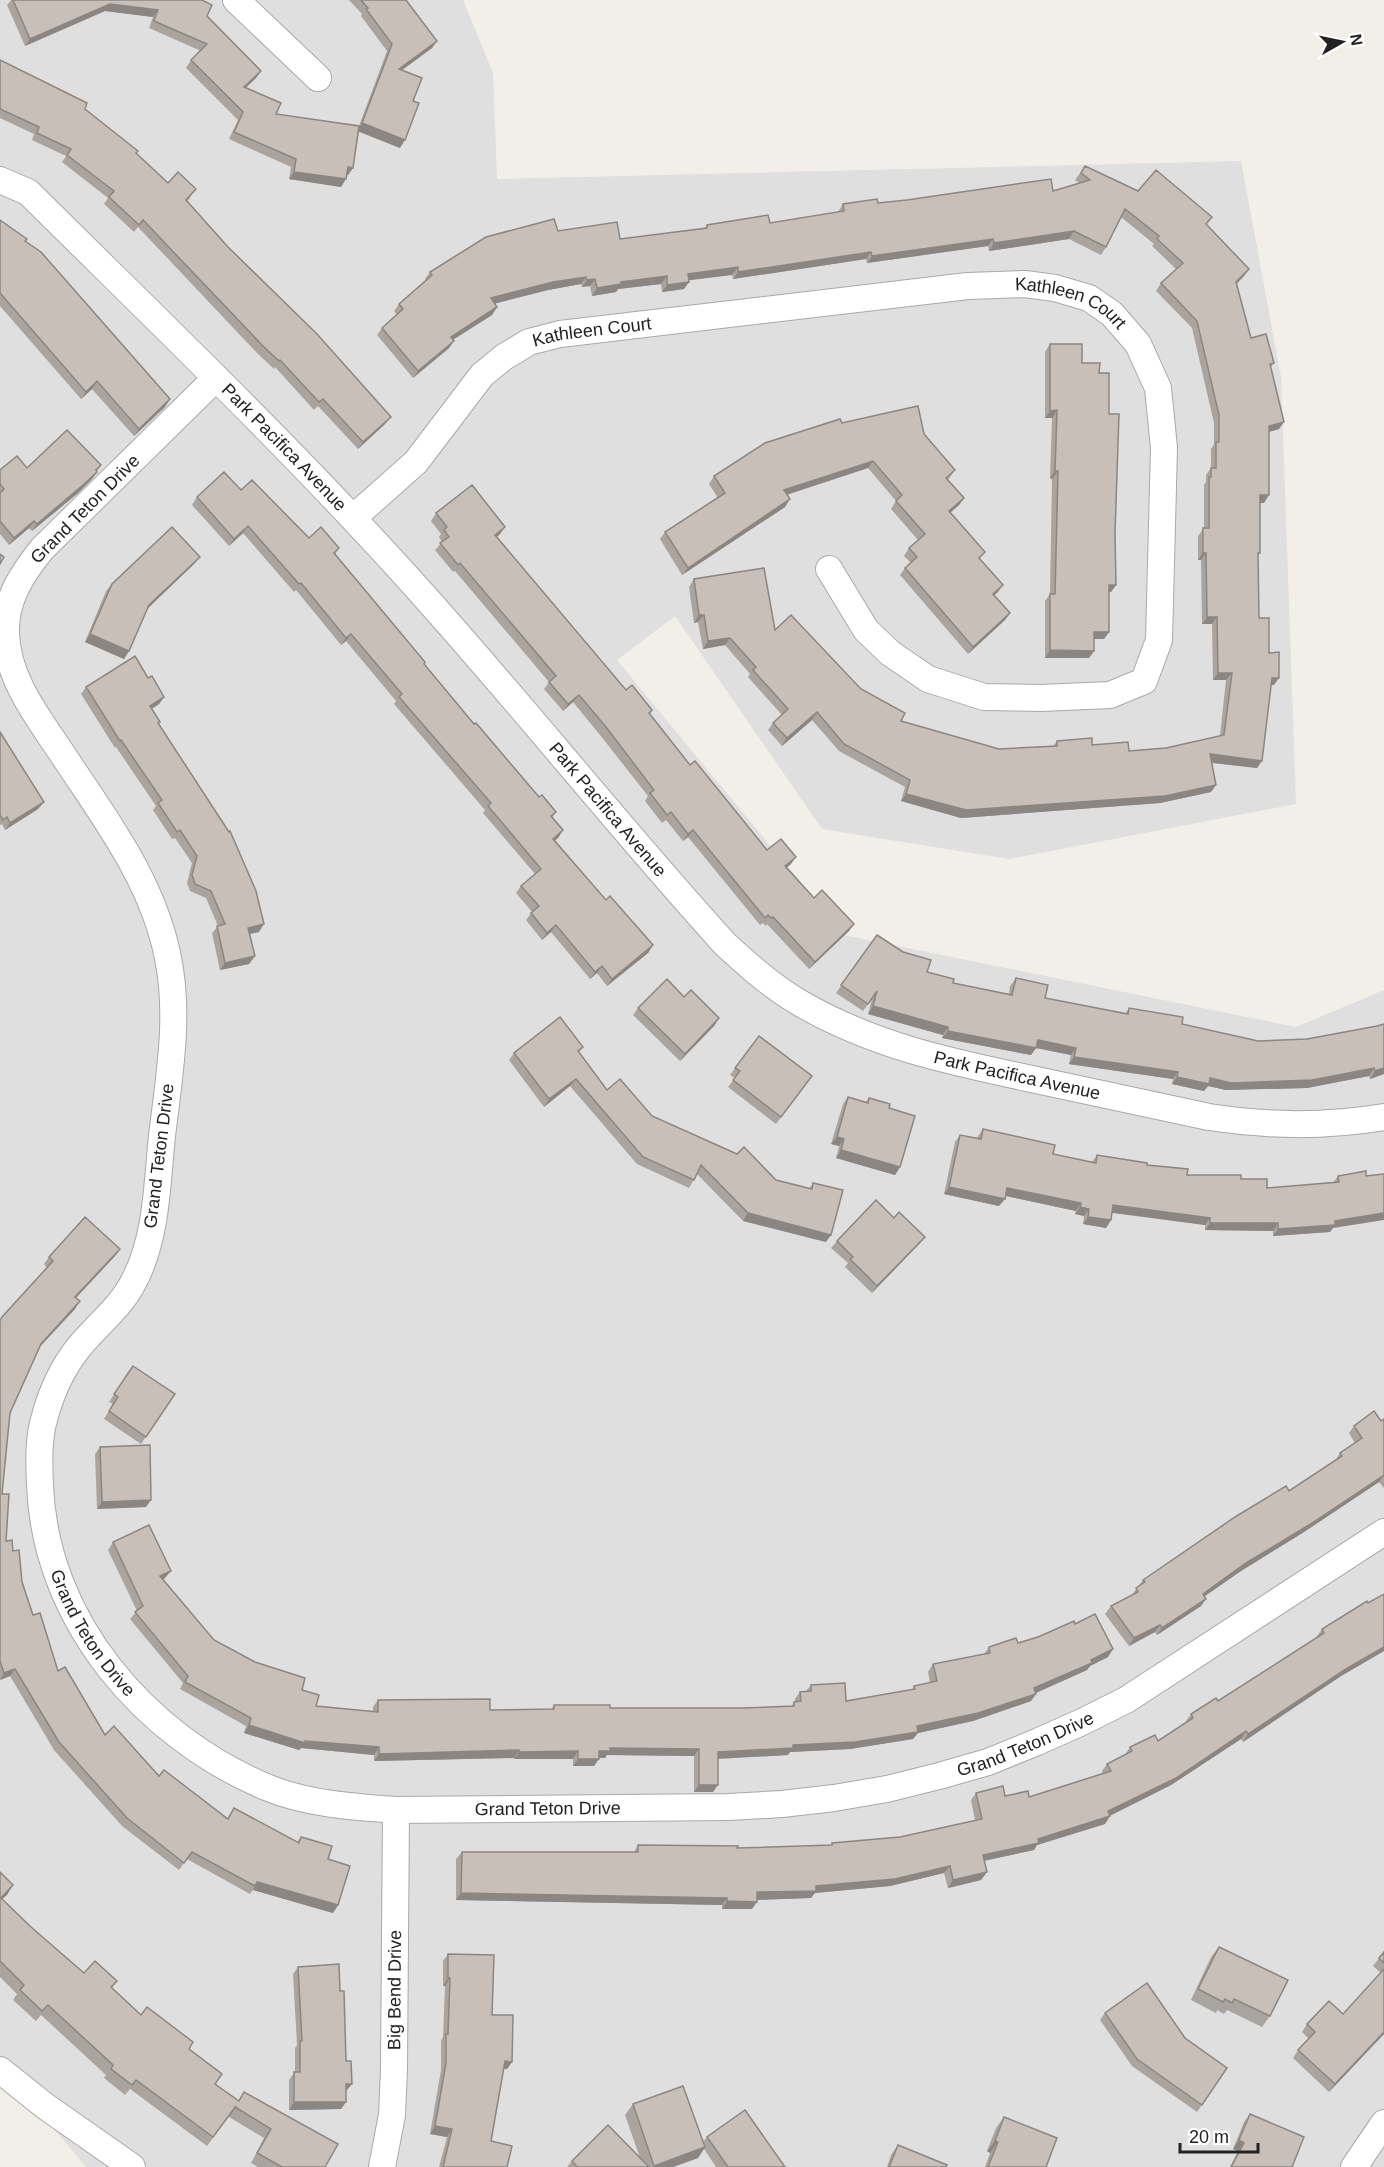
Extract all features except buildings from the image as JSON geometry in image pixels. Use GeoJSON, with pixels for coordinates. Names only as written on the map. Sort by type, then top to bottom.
{"type":"FeatureCollection","features":[{"type":"Feature","properties":{"kind":"street"},"geometry":{"type":"LineString","coordinates":[[236,0],[318,78]]}},
{"type":"Feature","properties":{"kind":"street","name":"Park Pacifica Avenue"},"geometry":{"type":"LineString","coordinates":[[0,180],[27,192],[278,439],[354,518],[470,647],[725,944],[759,974],[798,1002],[840,1024],[932,1058],[1209,1117],[1252,1124],[1301,1126],[1347,1123],[1384,1117]]}},
{"type":"Feature","properties":{"kind":"street","name":"Kathleen Court"},"geometry":{"type":"LineString","coordinates":[[354,518],[416,462],[482,375],[504,357],[529,342],[560,334],[968,286],[1025,284],[1055,288],[1089,297],[1112,314],[1138,344],[1158,388],[1164,448],[1159,640],[1144,681],[1110,695],[1041,698],[984,697],[928,679],[890,653],[866,630],[829,570]]}},
{"type":"Feature","properties":{"kind":"street","name":"Grand Teton Drive"},"geometry":{"type":"LineString","coordinates":[[216,378],[42,549],[21,576],[9,604],[6,634],[11,664],[24,695],[125,850],[148,892],[164,934],[173,982],[174,1030],[154,1211],[147,1248],[134,1282],[110,1316],[80,1346],[57,1380],[43,1419],[39,1461],[40,1505],[49,1552],[66,1597],[87,1637],[116,1677],[150,1713],[188,1745],[226,1769],[270,1789],[313,1802],[396,1810],[729,1807],[834,1798],[939,1776],[987,1762],[1082,1722],[1126,1700],[1384,1532]]}},
{"type":"Feature","properties":{"kind":"street","name":"Big Bend Drive"},"geometry":{"type":"LineString","coordinates":[[382,2167],[392,2115],[394,2070],[396,1810]]}},
{"type":"Feature","properties":{"kind":"street"},"geometry":{"type":"LineString","coordinates":[[0,2070],[45,2106],[132,2167]]}},
{"type":"Feature","properties":{"kind":"street"},"geometry":{"type":"LineString","coordinates":[[1354,2167],[1384,2123]]}},
{"type":"Feature","properties":{"kind":"shaded area"},"geometry":{"type":"Polygon","coordinates":[[[0,0],[463,0],[493,73],[497,179],[1241,161],[1281,377],[1296,804],[1009,859],[822,829],[675,616],[617,660],[844,935],[1296,1027],[1384,990],[1384,2167],[86,2167],[0,2065],[0,0]]]}}]}
